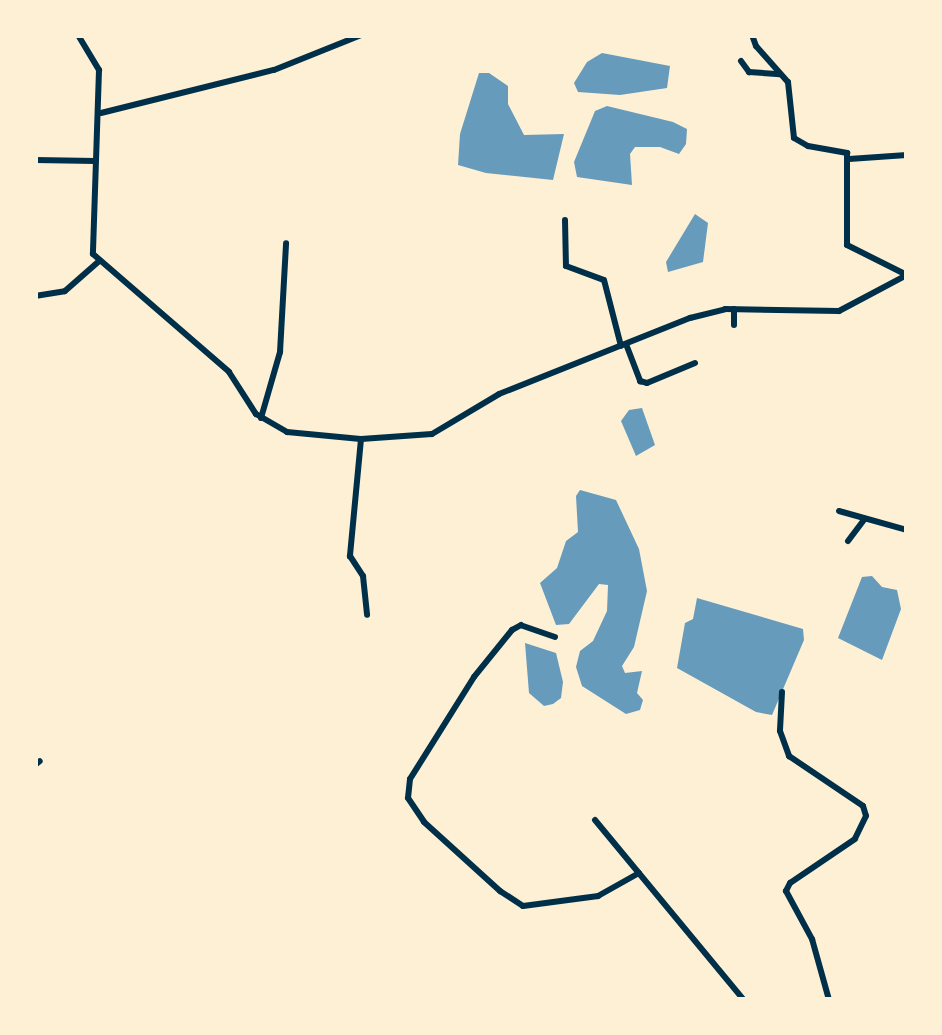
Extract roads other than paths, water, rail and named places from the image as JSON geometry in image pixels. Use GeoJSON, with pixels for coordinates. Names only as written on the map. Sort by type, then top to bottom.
{"type":"FeatureCollection","features":[{"type":"Feature","properties":{"kind":"street"},"geometry":{"type":"LineString","coordinates":[[78,35],[100,70],[92,248],[98,262],[156,305],[230,372],[261,418],[288,432],[361,439],[432,434],[500,394],[690,318],[734,309],[838,311],[907,275]]}},
{"type":"Feature","properties":{"kind":"street"},"geometry":{"type":"LineString","coordinates":[[101,114],[274,70],[361,35]]}},
{"type":"Feature","properties":{"kind":"street"},"geometry":{"type":"LineString","coordinates":[[752,35],[756,46],[782,74],[791,94],[794,138],[808,146],[842,151],[849,159],[847,245],[907,275]]}},
{"type":"Feature","properties":{"kind":"street"},"geometry":{"type":"LineString","coordinates":[[741,61],[749,72],[782,74]]}},
{"type":"Feature","properties":{"kind":"street"},"geometry":{"type":"LineString","coordinates":[[849,159],[907,155]]}},
{"type":"Feature","properties":{"kind":"street"},"geometry":{"type":"LineString","coordinates":[[35,160],[96,161]]}},
{"type":"Feature","properties":{"kind":"street"},"geometry":{"type":"LineString","coordinates":[[566,220],[566,266],[604,280],[640,381],[648,382],[695,363]]}},
{"type":"Feature","properties":{"kind":"street"},"geometry":{"type":"LineString","coordinates":[[261,418],[280,352],[286,243]]}},
{"type":"Feature","properties":{"kind":"street"},"geometry":{"type":"LineString","coordinates":[[35,296],[65,291],[98,262]]}},
{"type":"Feature","properties":{"kind":"street"},"geometry":{"type":"LineString","coordinates":[[734,309],[734,325]]}},
{"type":"Feature","properties":{"kind":"street"},"geometry":{"type":"LineString","coordinates":[[361,439],[350,556],[363,576],[367,615]]}},
{"type":"Feature","properties":{"kind":"street"},"geometry":{"type":"LineString","coordinates":[[839,510],[907,530]]}},
{"type":"Feature","properties":{"kind":"street"},"geometry":{"type":"LineString","coordinates":[[848,541],[864,520]]}},
{"type":"Feature","properties":{"kind":"street"},"geometry":{"type":"LineString","coordinates":[[555,637],[521,625],[514,627],[474,677],[410,780],[408,798],[424,822],[500,892],[524,906],[598,896],[639,873]]}},
{"type":"Feature","properties":{"kind":"street"},"geometry":{"type":"LineString","coordinates":[[782,692],[780,731],[789,756],[864,806],[866,816],[855,839],[790,883],[786,891],[812,939],[829,1000]]}},
{"type":"Feature","properties":{"kind":"street"},"geometry":{"type":"LineString","coordinates":[[596,820],[744,1000]]}},
{"type":"Feature","properties":{"kind":"water"},"geometry":{"type":"Polygon","coordinates":[[[602,53],[670,66],[667,88],[620,95],[578,92],[574,83],[587,62],[602,53]]]}},
{"type":"Feature","properties":{"kind":"water"},"geometry":{"type":"Polygon","coordinates":[[[479,73],[489,73],[508,86],[508,104],[524,135],[564,134],[553,180],[486,173],[458,165],[460,134],[479,73]]]}},
{"type":"Feature","properties":{"kind":"water"},"geometry":{"type":"Polygon","coordinates":[[[607,106],[673,122],[687,129],[686,144],[679,154],[660,147],[635,147],[630,154],[632,185],[577,177],[574,162],[595,111],[607,106]]]}},
{"type":"Feature","properties":{"kind":"water"},"geometry":{"type":"Polygon","coordinates":[[[695,214],[708,223],[703,262],[668,272],[666,262],[695,214]]]}},
{"type":"Feature","properties":{"kind":"water"},"geometry":{"type":"Polygon","coordinates":[[[642,408],[655,445],[636,456],[621,421],[629,410],[642,408]]]}},
{"type":"Feature","properties":{"kind":"water"},"geometry":{"type":"Polygon","coordinates":[[[580,490],[616,500],[639,549],[647,591],[634,647],[622,666],[625,673],[642,671],[637,693],[643,700],[640,710],[626,714],[582,686],[576,667],[580,651],[593,641],[607,611],[608,585],[599,584],[569,624],[556,625],[540,583],[557,568],[566,541],[578,532],[576,496],[580,490]]]}},
{"type":"Feature","properties":{"kind":"water"},"geometry":{"type":"Polygon","coordinates":[[[872,576],[882,587],[897,590],[901,609],[882,660],[838,638],[862,577],[872,576]]]}},
{"type":"Feature","properties":{"kind":"water"},"geometry":{"type":"Polygon","coordinates":[[[697,598],[803,629],[804,640],[772,715],[756,712],[677,668],[685,623],[693,619],[697,598]]]}},
{"type":"Feature","properties":{"kind":"water"},"geometry":{"type":"Polygon","coordinates":[[[525,643],[556,653],[563,682],[561,698],[553,704],[544,706],[529,693],[525,643]]]}}]}
